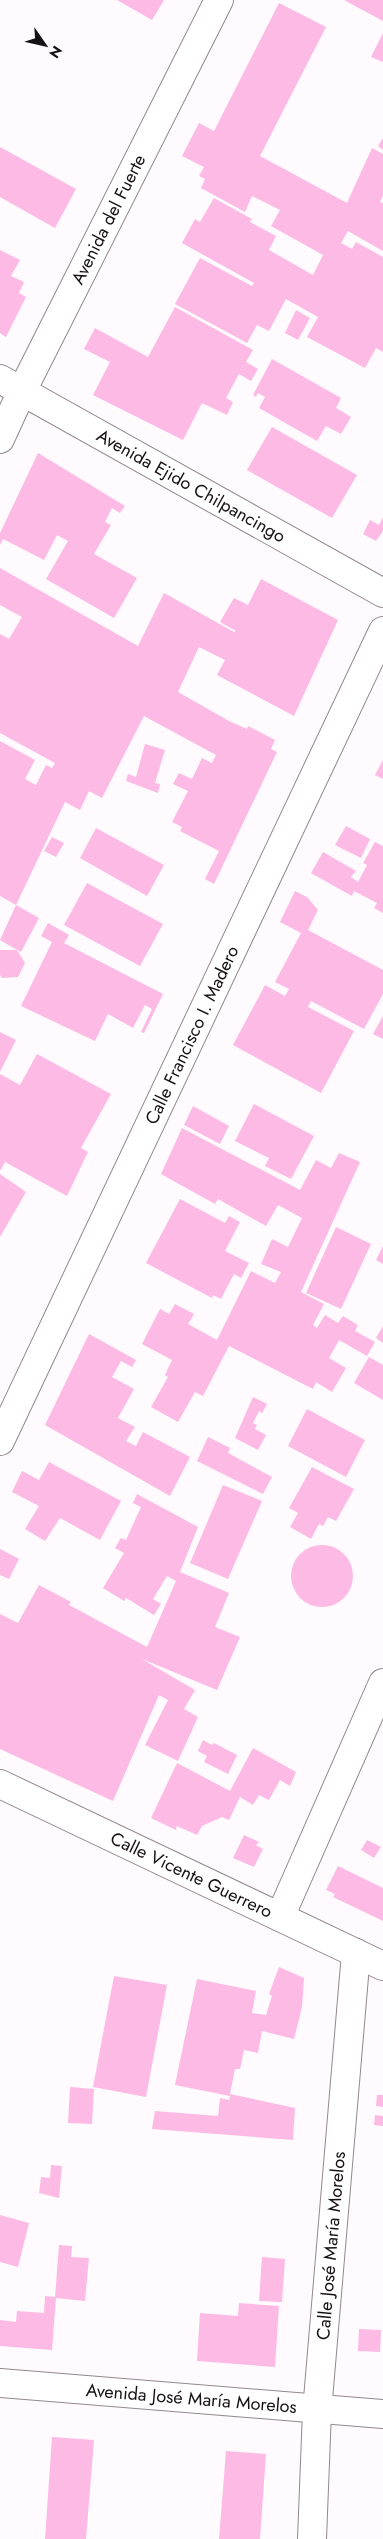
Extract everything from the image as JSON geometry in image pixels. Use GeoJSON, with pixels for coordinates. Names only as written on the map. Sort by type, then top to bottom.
{"type":"FeatureCollection","features":[{"type":"Feature","properties":{"kind":"street","name":"Avenida del Fuerte"},"geometry":{"type":"LineString","coordinates":[[0,439],[11,385],[219,0]]}},
{"type":"Feature","properties":{"kind":"street","name":"Avenida Ejido Chilpancingo"},"geometry":{"type":"LineString","coordinates":[[11,385],[383,592]]}},
{"type":"Feature","properties":{"kind":"street","name":"Calle Francisco I. Madero"},"geometry":{"type":"LineString","coordinates":[[0,1440],[383,631]]}},
{"type":"Feature","properties":{"kind":"street"},"geometry":{"type":"LineString","coordinates":[[280,1917],[383,1683]]}},
{"type":"Feature","properties":{"kind":"street","name":"Calle Vicente Guerrero"},"geometry":{"type":"LineString","coordinates":[[0,1784],[383,1966]]}},
{"type":"Feature","properties":{"kind":"street","name":"Calle José María Morelos"},"geometry":{"type":"LineString","coordinates":[[312,2539],[317,2411],[356,1953]]}},
{"type":"Feature","properties":{"kind":"street","name":"Avenida José María Morelos"},"geometry":{"type":"LineString","coordinates":[[0,2383],[317,2411],[383,2414]]}},
{"type":"Feature","properties":{"kind":"building"},"geometry":{"type":"Polygon","coordinates":[[[117,0],[164,0],[152,20],[117,0]]]}},
{"type":"Feature","properties":{"kind":"building"},"geometry":{"type":"Polygon","coordinates":[[[344,0],[383,0],[383,21],[344,0]]]}},
{"type":"Feature","properties":{"kind":"building"},"geometry":{"type":"Polygon","coordinates":[[[279,3],[326,27],[260,156],[347,203],[372,148],[383,154],[383,196],[380,202],[383,203],[383,251],[348,231],[341,243],[352,249],[356,242],[383,257],[383,352],[376,348],[365,368],[307,337],[318,317],[286,299],[269,331],[257,325],[247,343],[175,304],[200,258],[252,286],[254,283],[182,243],[195,219],[200,222],[214,198],[252,219],[250,222],[276,236],[269,250],[313,275],[323,255],[271,226],[280,210],[252,196],[245,212],[201,188],[205,179],[199,176],[204,167],[182,156],[199,123],[214,131],[279,3]]]}},
{"type":"Feature","properties":{"kind":"building"},"geometry":{"type":"Polygon","coordinates":[[[383,33],[383,62],[371,57],[383,33]]]}},
{"type":"Feature","properties":{"kind":"building"},"geometry":{"type":"Polygon","coordinates":[[[383,138],[383,150],[378,146],[383,138]]]}},
{"type":"Feature","properties":{"kind":"building"},"geometry":{"type":"Polygon","coordinates":[[[0,147],[76,189],[55,228],[0,197],[0,147]]]}},
{"type":"Feature","properties":{"kind":"building"},"geometry":{"type":"Polygon","coordinates":[[[0,250],[20,260],[11,276],[24,282],[19,293],[26,297],[6,337],[0,333],[0,250]]]}},
{"type":"Feature","properties":{"kind":"building"},"geometry":{"type":"Polygon","coordinates":[[[175,307],[253,350],[246,362],[258,369],[251,381],[239,374],[226,398],[233,402],[227,415],[202,403],[183,440],[93,395],[110,362],[84,349],[95,328],[148,357],[175,307]]]}},
{"type":"Feature","properties":{"kind":"building"},"geometry":{"type":"Polygon","coordinates":[[[296,310],[310,318],[298,340],[285,333],[296,310]]]}},
{"type":"Feature","properties":{"kind":"building"},"geometry":{"type":"Polygon","coordinates":[[[272,359],[341,398],[336,408],[351,417],[341,434],[326,426],[317,441],[259,408],[265,397],[258,393],[256,397],[253,395],[272,359]]]}},
{"type":"Feature","properties":{"kind":"building"},"geometry":{"type":"Polygon","coordinates":[[[272,427],[357,475],[332,518],[247,470],[272,427]]]}},
{"type":"Feature","properties":{"kind":"building"},"geometry":{"type":"Polygon","coordinates":[[[38,453],[125,506],[120,513],[112,508],[105,522],[111,525],[94,554],[137,578],[114,618],[46,579],[68,541],[57,535],[44,560],[3,539],[0,545],[0,533],[38,453]]]}},
{"type":"Feature","properties":{"kind":"building"},"geometry":{"type":"Polygon","coordinates":[[[383,517],[383,531],[376,541],[363,534],[370,520],[379,525],[383,517]]]}},
{"type":"Feature","properties":{"kind":"building"},"geometry":{"type":"Polygon","coordinates":[[[0,568],[138,646],[164,593],[234,632],[236,631],[220,622],[234,598],[248,605],[261,579],[338,620],[294,716],[217,675],[225,660],[199,647],[178,692],[229,721],[247,729],[248,726],[275,740],[271,749],[277,752],[214,884],[205,879],[219,851],[180,831],[182,827],[172,822],[188,791],[173,784],[179,773],[192,779],[202,758],[212,763],[216,755],[144,716],[102,798],[89,791],[80,810],[65,802],[16,905],[0,896],[0,741],[35,760],[25,779],[36,785],[46,765],[52,768],[55,763],[0,733],[0,634],[9,639],[22,617],[0,605],[0,568]]]}},
{"type":"Feature","properties":{"kind":"building"},"geometry":{"type":"Polygon","coordinates":[[[145,744],[165,750],[155,783],[160,784],[158,793],[126,781],[128,774],[136,777],[145,744]]]}},
{"type":"Feature","properties":{"kind":"building"},"geometry":{"type":"Polygon","coordinates":[[[383,760],[383,779],[375,775],[383,760]]]}},
{"type":"Feature","properties":{"kind":"building"},"geometry":{"type":"Polygon","coordinates":[[[346,826],[370,839],[361,858],[335,845],[346,826]]]}},
{"type":"Feature","properties":{"kind":"building"},"geometry":{"type":"Polygon","coordinates":[[[96,828],[164,865],[147,896],[80,858],[96,828]]]}},
{"type":"Feature","properties":{"kind":"building"},"geometry":{"type":"Polygon","coordinates":[[[52,837],[64,843],[56,857],[44,851],[52,837]]]}},
{"type":"Feature","properties":{"kind":"building"},"geometry":{"type":"Polygon","coordinates":[[[375,842],[383,846],[383,913],[374,908],[377,903],[354,891],[352,896],[311,873],[323,852],[356,871],[351,877],[358,882],[367,865],[363,863],[375,842]]]}},
{"type":"Feature","properties":{"kind":"building"},"geometry":{"type":"Polygon","coordinates":[[[87,883],[163,924],[140,966],[64,925],[87,883]]]}},
{"type":"Feature","properties":{"kind":"building"},"geometry":{"type":"Polygon","coordinates":[[[295,891],[307,897],[318,910],[308,930],[383,970],[383,994],[364,1029],[311,1001],[308,1007],[354,1031],[321,1093],[233,1045],[265,985],[285,996],[289,989],[275,982],[301,933],[280,922],[295,891]]]}},
{"type":"Feature","properties":{"kind":"building"},"geometry":{"type":"Polygon","coordinates":[[[16,905],[39,918],[21,952],[0,940],[16,905]]]}},
{"type":"Feature","properties":{"kind":"building"},"geometry":{"type":"Polygon","coordinates":[[[48,923],[69,935],[64,943],[163,994],[144,1033],[141,1032],[152,1009],[145,1005],[133,1028],[108,1014],[95,1041],[21,1006],[52,942],[41,936],[48,923]]]}},
{"type":"Feature","properties":{"kind":"building"},"geometry":{"type":"Polygon","coordinates":[[[0,950],[17,950],[25,963],[18,977],[2,978],[0,975],[0,950]]]}},
{"type":"Feature","properties":{"kind":"building"},"geometry":{"type":"Polygon","coordinates":[[[383,1016],[383,1039],[373,1034],[383,1016]]]}},
{"type":"Feature","properties":{"kind":"building"},"geometry":{"type":"Polygon","coordinates":[[[0,1032],[16,1040],[0,1072],[0,1032]]]}},
{"type":"Feature","properties":{"kind":"building"},"geometry":{"type":"Polygon","coordinates":[[[37,1054],[111,1094],[81,1148],[88,1152],[67,1196],[5,1162],[0,1171],[0,1074],[20,1085],[37,1054]]]}},
{"type":"Feature","properties":{"kind":"building"},"geometry":{"type":"Polygon","coordinates":[[[254,1104],[314,1136],[291,1179],[265,1166],[269,1158],[235,1141],[254,1104]]]}},
{"type":"Feature","properties":{"kind":"building"},"geometry":{"type":"Polygon","coordinates":[[[193,1106],[229,1126],[220,1144],[184,1125],[193,1106]]]}},
{"type":"Feature","properties":{"kind":"building"},"geometry":{"type":"Polygon","coordinates":[[[182,1128],[300,1190],[316,1160],[331,1168],[339,1153],[360,1162],[301,1292],[324,1304],[313,1325],[317,1328],[325,1315],[338,1323],[343,1316],[358,1325],[355,1331],[375,1342],[367,1356],[339,1340],[329,1358],[346,1368],[332,1392],[316,1382],[313,1389],[229,1346],[203,1396],[195,1392],[178,1422],[151,1407],[168,1377],[165,1375],[172,1360],[142,1344],[160,1309],[169,1314],[175,1304],[194,1314],[188,1324],[217,1340],[251,1271],[275,1283],[281,1272],[261,1264],[272,1239],[288,1247],[302,1218],[278,1205],[266,1226],[218,1199],[215,1204],[161,1174],[182,1128]]]}},
{"type":"Feature","properties":{"kind":"building"},"geometry":{"type":"Polygon","coordinates":[[[0,1174],[26,1192],[0,1237],[0,1174]]]}},
{"type":"Feature","properties":{"kind":"building"},"geometry":{"type":"Polygon","coordinates":[[[180,1199],[225,1223],[229,1216],[240,1222],[225,1251],[249,1263],[241,1278],[234,1274],[221,1299],[213,1295],[212,1298],[146,1263],[180,1199]]]}},
{"type":"Feature","properties":{"kind":"building"},"geometry":{"type":"Polygon","coordinates":[[[336,1227],[371,1244],[341,1309],[306,1293],[336,1227]]]}},
{"type":"Feature","properties":{"kind":"building"},"geometry":{"type":"Polygon","coordinates":[[[383,1246],[383,1264],[376,1260],[383,1246]]]}},
{"type":"Feature","properties":{"kind":"building"},"geometry":{"type":"Polygon","coordinates":[[[383,1326],[383,1343],[376,1338],[383,1326]]]}},
{"type":"Feature","properties":{"kind":"building"},"geometry":{"type":"Polygon","coordinates":[[[89,1334],[136,1360],[132,1367],[121,1361],[112,1377],[134,1389],[118,1418],[135,1427],[126,1441],[136,1446],[143,1432],[190,1457],[170,1496],[45,1425],[89,1334]]]}},
{"type":"Feature","properties":{"kind":"building"},"geometry":{"type":"Polygon","coordinates":[[[369,1357],[383,1365],[383,1400],[354,1383],[369,1357]]]}},
{"type":"Feature","properties":{"kind":"building"},"geometry":{"type":"Polygon","coordinates":[[[253,1397],[267,1404],[262,1413],[259,1411],[253,1423],[257,1425],[255,1429],[266,1435],[258,1450],[235,1438],[253,1397]]]}},
{"type":"Feature","properties":{"kind":"building"},"geometry":{"type":"Polygon","coordinates":[[[307,1409],[365,1440],[346,1477],[288,1446],[307,1409]]]}},
{"type":"Feature","properties":{"kind":"building"},"geometry":{"type":"Polygon","coordinates":[[[208,1437],[230,1448],[228,1453],[272,1477],[263,1494],[197,1461],[208,1437]]]}},
{"type":"Feature","properties":{"kind":"building"},"geometry":{"type":"Polygon","coordinates":[[[49,1462],[121,1501],[100,1540],[60,1518],[45,1541],[25,1529],[39,1506],[12,1492],[22,1471],[39,1480],[49,1462]]]}},
{"type":"Feature","properties":{"kind":"building"},"geometry":{"type":"Polygon","coordinates":[[[312,1467],[354,1489],[336,1521],[328,1517],[323,1526],[319,1524],[311,1539],[290,1527],[298,1513],[289,1508],[312,1467]]]}},
{"type":"Feature","properties":{"kind":"building"},"geometry":{"type":"Polygon","coordinates":[[[223,1485],[262,1501],[228,1579],[190,1563],[223,1485]]]}},
{"type":"Feature","properties":{"kind":"building"},"geometry":{"type":"Polygon","coordinates":[[[137,1494],[198,1527],[180,1572],[229,1593],[215,1627],[240,1637],[217,1690],[142,1659],[195,1690],[184,1709],[198,1717],[178,1761],[145,1745],[168,1700],[159,1695],[113,1801],[0,1749],[0,1614],[18,1623],[39,1585],[71,1602],[69,1605],[147,1647],[176,1581],[167,1576],[153,1599],[161,1604],[154,1615],[126,1598],[124,1601],[103,1588],[124,1553],[115,1548],[121,1538],[126,1540],[141,1507],[133,1503],[137,1494]]]}},
{"type":"Feature","properties":{"kind":"building"},"geometry":{"type":"Polygon","coordinates":[[[322,1545],[334,1548],[344,1554],[350,1564],[353,1576],[350,1588],[344,1598],[334,1604],[322,1607],[310,1604],[300,1598],[294,1588],[291,1576],[294,1564],[300,1554],[310,1548],[322,1545]]]}},
{"type":"Feature","properties":{"kind":"building"},"geometry":{"type":"Polygon","coordinates":[[[0,1549],[19,1559],[9,1579],[0,1575],[0,1549]]]}},
{"type":"Feature","properties":{"kind":"building"},"geometry":{"type":"Polygon","coordinates":[[[203,1740],[212,1745],[214,1743],[237,1755],[228,1774],[204,1762],[207,1756],[198,1751],[203,1740]]]}},
{"type":"Feature","properties":{"kind":"building"},"geometry":{"type":"Polygon","coordinates":[[[253,1748],[296,1772],[290,1786],[280,1780],[269,1800],[259,1795],[253,1805],[240,1797],[229,1820],[222,1817],[202,1826],[197,1835],[177,1826],[176,1830],[151,1818],[177,1763],[230,1791],[253,1748]]]}},
{"type":"Feature","properties":{"kind":"building"},"geometry":{"type":"Polygon","coordinates":[[[244,1835],[259,1842],[256,1845],[263,1849],[254,1867],[233,1858],[244,1835]]]}},
{"type":"Feature","properties":{"kind":"building"},"geometry":{"type":"Polygon","coordinates":[[[367,1840],[381,1847],[374,1858],[361,1850],[367,1840]]]}},
{"type":"Feature","properties":{"kind":"building"},"geometry":{"type":"Polygon","coordinates":[[[338,1866],[383,1888],[383,1921],[333,1897],[335,1894],[326,1890],[338,1866]]]}},
{"type":"Feature","properties":{"kind":"building"},"geometry":{"type":"Polygon","coordinates":[[[279,1967],[304,1978],[302,2007],[294,2039],[262,2031],[258,2053],[244,2050],[240,2069],[235,2069],[230,2094],[295,2108],[293,2140],[152,2129],[155,2111],[218,2116],[220,2098],[229,2100],[230,2096],[175,2085],[197,1979],[256,1991],[252,2013],[266,2015],[272,1996],[269,1994],[279,1967]]]}},
{"type":"Feature","properties":{"kind":"building"},"geometry":{"type":"Polygon","coordinates":[[[114,1976],[167,1985],[146,2097],[93,2087],[114,1976]]]}},
{"type":"Feature","properties":{"kind":"building"},"geometry":{"type":"Polygon","coordinates":[[[70,2087],[94,2089],[92,2124],[68,2123],[70,2087]]]}},
{"type":"Feature","properties":{"kind":"building"},"geometry":{"type":"Polygon","coordinates":[[[377,2095],[383,2095],[383,2107],[376,2106],[377,2095]]]}},
{"type":"Feature","properties":{"kind":"building"},"geometry":{"type":"Polygon","coordinates":[[[375,2115],[383,2116],[383,2126],[374,2125],[375,2115]]]}},
{"type":"Feature","properties":{"kind":"building"},"geometry":{"type":"Polygon","coordinates":[[[51,2165],[62,2166],[59,2198],[39,2193],[41,2177],[50,2178],[51,2165]]]}},
{"type":"Feature","properties":{"kind":"building"},"geometry":{"type":"Polygon","coordinates":[[[0,2215],[29,2223],[18,2267],[0,2262],[0,2215]]]}},
{"type":"Feature","properties":{"kind":"building"},"geometry":{"type":"Polygon","coordinates":[[[59,2245],[72,2246],[71,2257],[89,2258],[85,2301],[56,2298],[52,2350],[0,2346],[0,2320],[16,2322],[17,2311],[44,2313],[45,2296],[55,2297],[59,2245]]]}},
{"type":"Feature","properties":{"kind":"building"},"geometry":{"type":"Polygon","coordinates":[[[262,2257],[285,2259],[282,2302],[259,2301],[262,2257]]]}},
{"type":"Feature","properties":{"kind":"building"},"geometry":{"type":"Polygon","coordinates":[[[239,2303],[279,2306],[275,2367],[197,2361],[200,2313],[238,2316],[239,2303]]]}},
{"type":"Feature","properties":{"kind":"building"},"geometry":{"type":"Polygon","coordinates":[[[359,2329],[381,2330],[380,2352],[358,2351],[359,2329]]]}},
{"type":"Feature","properties":{"kind":"building"},"geometry":{"type":"Polygon","coordinates":[[[52,2437],[94,2440],[86,2539],[45,2539],[52,2437]]]}},
{"type":"Feature","properties":{"kind":"building"},"geometry":{"type":"Polygon","coordinates":[[[226,2451],[266,2454],[260,2539],[219,2539],[226,2451]]]}}]}
